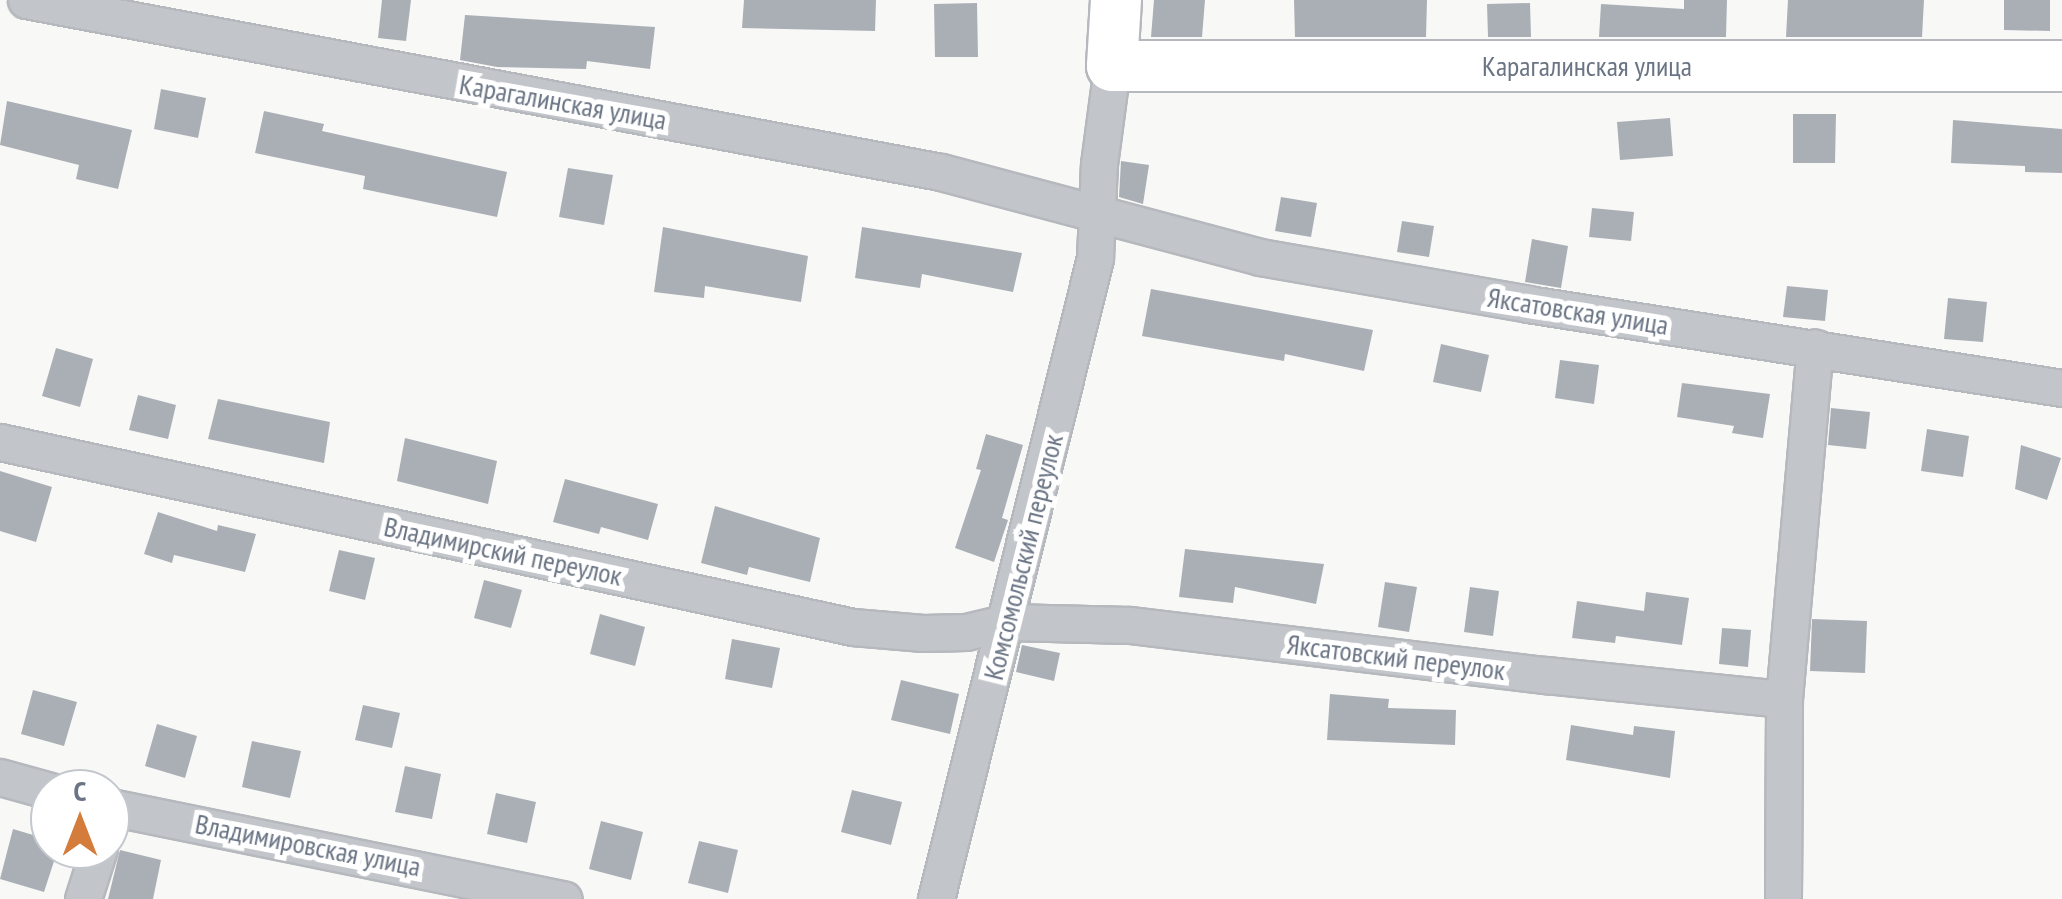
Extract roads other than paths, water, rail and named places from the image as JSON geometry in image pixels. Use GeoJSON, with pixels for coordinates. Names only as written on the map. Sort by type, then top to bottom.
{"type":"FeatureCollection","features":[{"type":"Feature","properties":{"kind":"street","name":"Карагалинская улица"},"geometry":{"type":"LineString","coordinates":[[26,0],[941,172],[1098,212]]}},
{"type":"Feature","properties":{"kind":"street"},"geometry":{"type":"LineString","coordinates":[[1112,66],[1116,0]]}},
{"type":"Feature","properties":{"kind":"street","name":"Карагалинская улица"},"geometry":{"type":"LineString","coordinates":[[1112,66],[2062,66]]}},
{"type":"Feature","properties":{"kind":"street","name":"Комсомольский переулок"},"geometry":{"type":"LineString","coordinates":[[936,899],[1008,622],[1095,258],[1112,66]]}},
{"type":"Feature","properties":{"kind":"street","name":"Яксатовская улица"},"geometry":{"type":"LineString","coordinates":[[1098,212],[1260,257],[2062,388]]}},
{"type":"Feature","properties":{"kind":"street"},"geometry":{"type":"LineString","coordinates":[[1783,899],[1784,698],[1815,348]]}},
{"type":"Feature","properties":{"kind":"street","name":"Владимирский переулок"},"geometry":{"type":"LineString","coordinates":[[0,442],[853,627],[966,632],[1008,622]]}},
{"type":"Feature","properties":{"kind":"street","name":"Яксатовский переулок"},"geometry":{"type":"LineString","coordinates":[[1008,622],[1130,624],[1546,676],[1784,698]]}},
{"type":"Feature","properties":{"kind":"street"},"geometry":{"type":"LineString","coordinates":[[0,777],[30,785]]}},
{"type":"Feature","properties":{"kind":"street","name":"Владимировская улица"},"geometry":{"type":"LineString","coordinates":[[130,813],[564,899]]}},
{"type":"Feature","properties":{"kind":"street"},"geometry":{"type":"LineString","coordinates":[[83,899],[92,869]]}}]}
